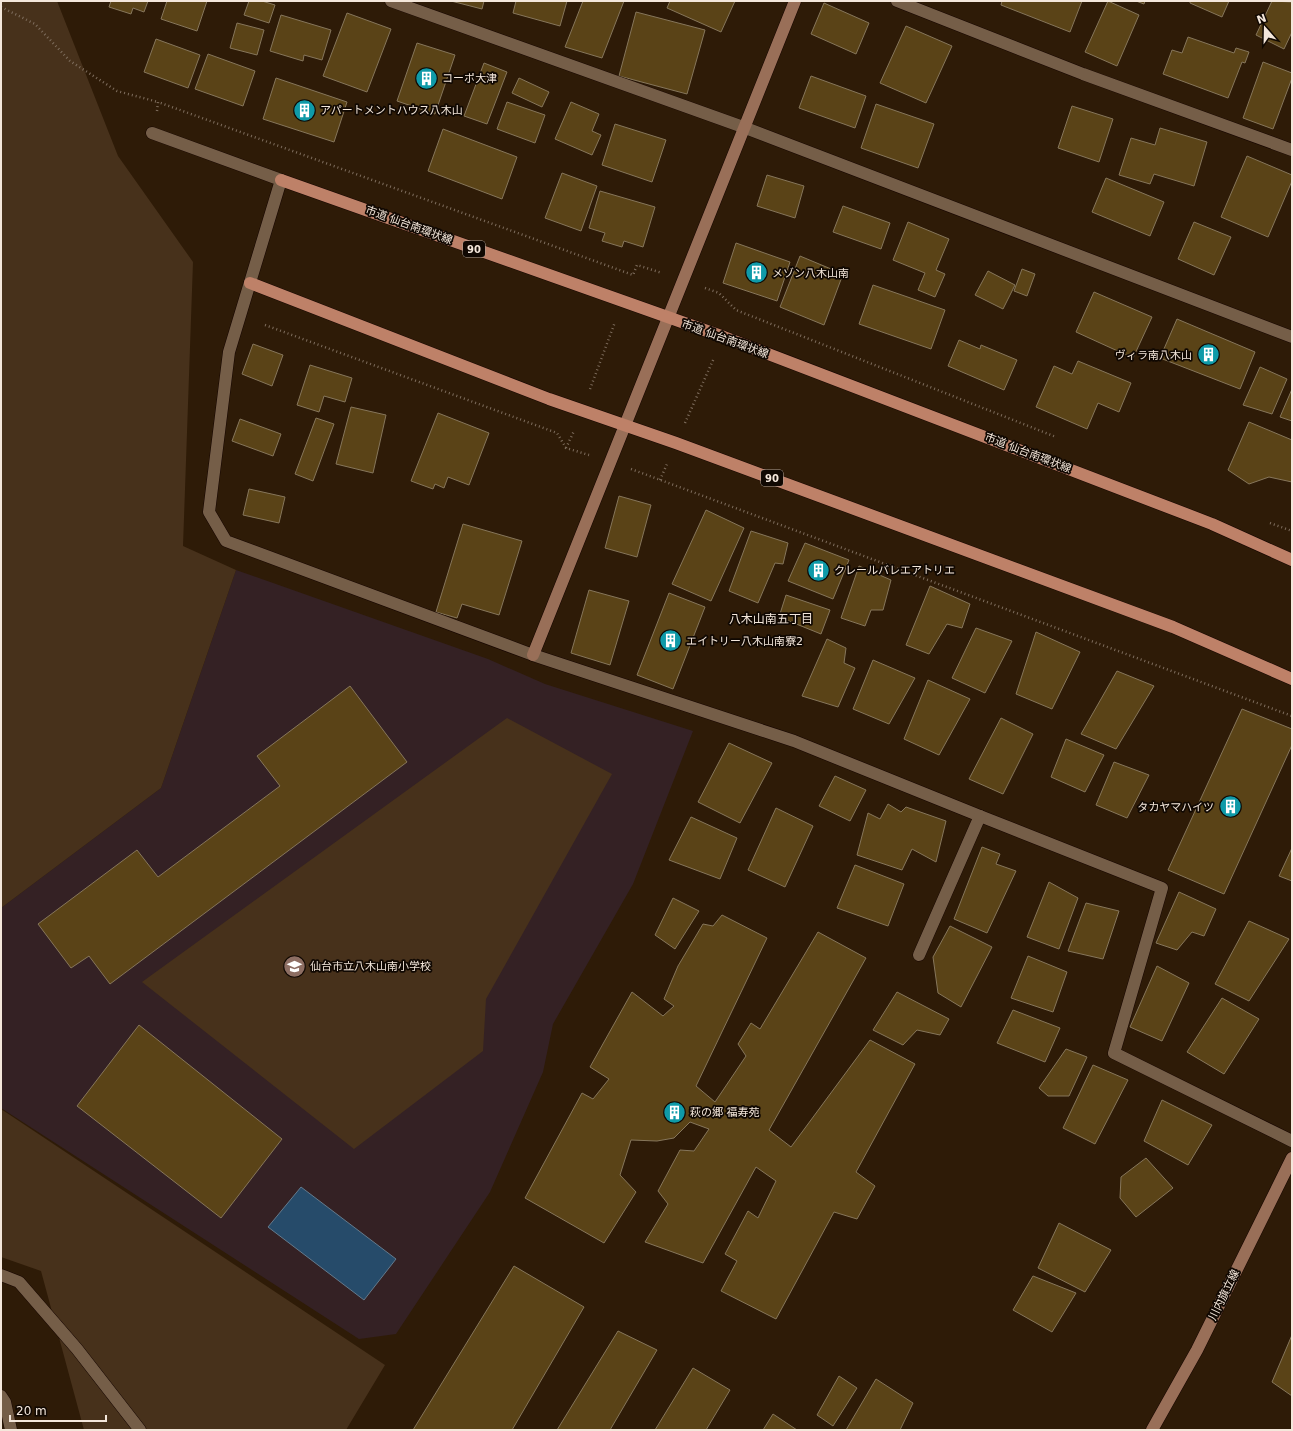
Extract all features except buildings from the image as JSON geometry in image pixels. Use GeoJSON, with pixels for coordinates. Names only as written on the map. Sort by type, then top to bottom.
{"type":"FeatureCollection","features":[{"type":"Feature","properties":{"kind":"main road","name":"市道 仙台南環状線"},"geometry":{"type":"LineString","coordinates":[[281,180],[724,338],[1212,524],[1292,560]]}},
{"type":"Feature","properties":{"kind":"main road","name":"90"},"geometry":{"type":"LineString","coordinates":[[250,283],[582,411],[676,443],[1173,627],[1292,679]]}},
{"type":"Feature","properties":{"kind":"street"},"geometry":{"type":"LineString","coordinates":[[391,1],[744,127],[1292,337]]}},
{"type":"Feature","properties":{"kind":"street"},"geometry":{"type":"LineString","coordinates":[[533,654],[795,1]]}},
{"type":"Feature","properties":{"kind":"street"},"geometry":{"type":"LineString","coordinates":[[897,1],[1083,74],[1292,150]]}},
{"type":"Feature","properties":{"kind":"street","name":"市道 仙台南環状線"},"geometry":{"type":"LineString","coordinates":[[152,133],[281,180]]}},
{"type":"Feature","properties":{"kind":"street"},"geometry":{"type":"LineString","coordinates":[[281,180],[229,352],[209,512],[226,541],[533,654],[794,741],[1162,888],[1114,1053],[1292,1141]]}},
{"type":"Feature","properties":{"kind":"street"},"geometry":{"type":"LineString","coordinates":[[919,955],[980,816]]}},
{"type":"Feature","properties":{"kind":"street","name":"川内旗立線"},"geometry":{"type":"LineString","coordinates":[[1152,1430],[1197,1350],[1292,1158]]}},
{"type":"Feature","properties":{"kind":"street"},"geometry":{"type":"LineString","coordinates":[[1,1275],[19,1282],[76,1349],[140,1430]]}},
{"type":"Feature","properties":{"kind":"street"},"geometry":{"type":"LineString","coordinates":[[1,1396],[5,1402],[11,1430]]}},
{"type":"Feature","properties":{"kind":"path"},"geometry":{"type":"LineString","coordinates":[[1,7],[35,24],[70,61],[117,91],[158,102]]}},
{"type":"Feature","properties":{"kind":"path"},"geometry":{"type":"LineString","coordinates":[[566,448],[582,411],[633,275]]}},
{"type":"Feature","properties":{"kind":"path"},"geometry":{"type":"LineString","coordinates":[[660,480],[736,310]]}},
{"type":"Feature","properties":{"kind":"path"},"geometry":{"type":"LineString","coordinates":[[265,325],[557,433],[566,448],[610,461],[1292,716]]}},
{"type":"Feature","properties":{"kind":"shaded area"},"geometry":{"type":"Polygon","coordinates":[[[1,1],[57,1],[118,156],[193,262],[183,546],[236,570],[161,788],[1,908],[1,1]]]}},
{"type":"Feature","properties":{"kind":"shaded area","name":"仙台市立八木山南小学校"},"geometry":{"type":"Polygon","coordinates":[[[236,570],[488,659],[545,684],[693,731],[633,884],[553,1024],[543,1072],[490,1192],[396,1334],[359,1339],[1,1108],[1,908],[161,788],[236,570]]]}},
{"type":"Feature","properties":{"kind":"shaded area"},"geometry":{"type":"Polygon","coordinates":[[[507,718],[612,774],[486,999],[483,1051],[354,1149],[142,982],[507,718]]]}},
{"type":"Feature","properties":{"kind":"shaded area"},"geometry":{"type":"Polygon","coordinates":[[[1,1109],[385,1365],[346,1430],[84,1430],[41,1271],[1,1257],[1,1109]]]}},
{"type":"Feature","properties":{"kind":"water"},"geometry":{"type":"Polygon","coordinates":[[[301,1187],[396,1259],[364,1300],[268,1227],[301,1187]]]}},
{"type":"Feature","properties":{"kind":"place","name":"コーポ大津"},"geometry":{"type":"Point","coordinates":[426,78]}},
{"type":"Feature","properties":{"kind":"place","name":"アパートメントハウス八木山"},"geometry":{"type":"Point","coordinates":[305,110]}},
{"type":"Feature","properties":{"kind":"place","name":"メゾン八木山南"},"geometry":{"type":"Point","coordinates":[756,273]}},
{"type":"Feature","properties":{"kind":"place","name":"ヴィラ南八木山"},"geometry":{"type":"Point","coordinates":[1208,355]}},
{"type":"Feature","properties":{"kind":"place","name":"クレールバレエアトリエ"},"geometry":{"type":"Point","coordinates":[819,570]}},
{"type":"Feature","properties":{"kind":"place","name":"エイトリー八木山南寮2"},"geometry":{"type":"Point","coordinates":[671,641]}},
{"type":"Feature","properties":{"kind":"place","name":"タカヤマハイツ"},"geometry":{"type":"Point","coordinates":[1230,807]}},
{"type":"Feature","properties":{"kind":"place","name":"仙台市立八木山南小学校"},"geometry":{"type":"Point","coordinates":[294,966]}},
{"type":"Feature","properties":{"kind":"place","name":"萩の郷 福寿苑"},"geometry":{"type":"Point","coordinates":[675,1112]}},
{"type":"Feature","properties":{"kind":"district","name":"八木山南五丁目"},"geometry":{"type":"Point","coordinates":[771,619]}}]}
